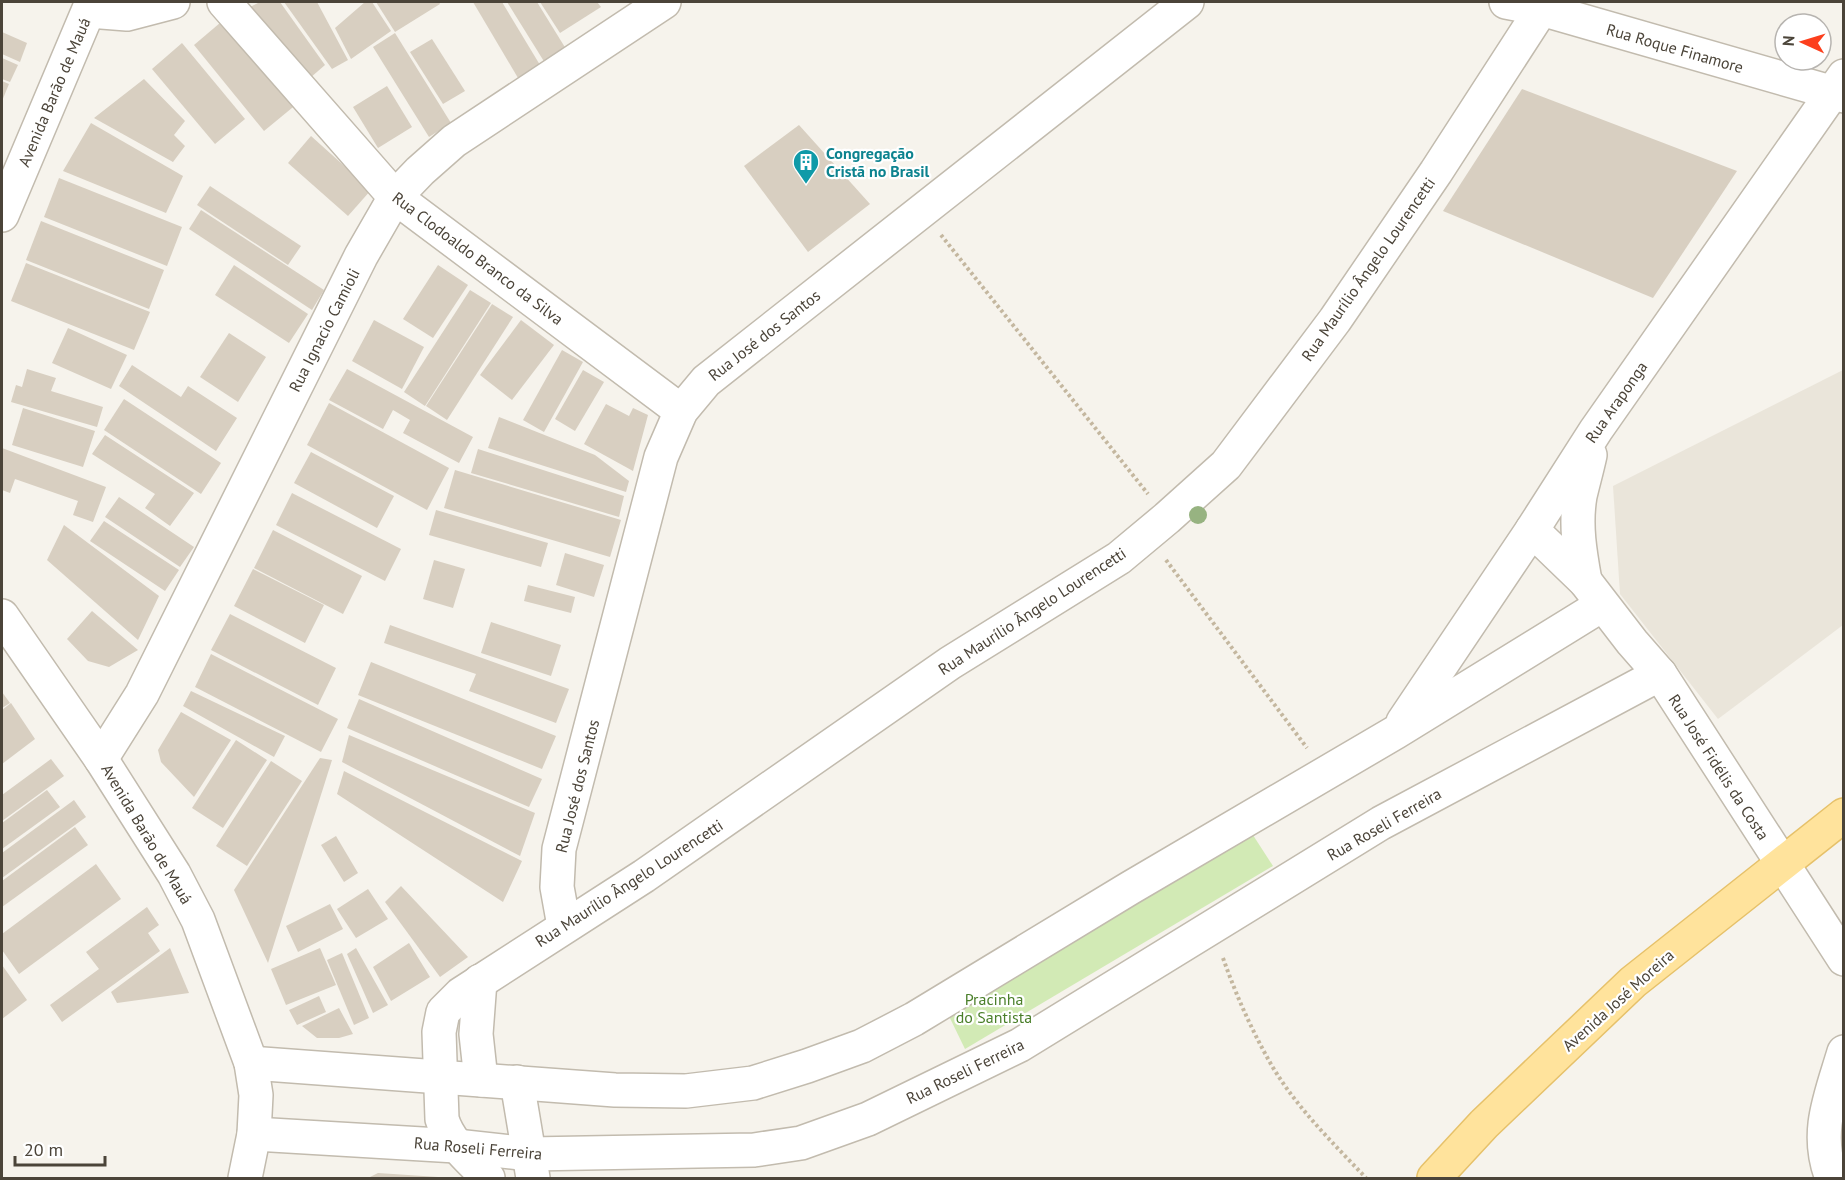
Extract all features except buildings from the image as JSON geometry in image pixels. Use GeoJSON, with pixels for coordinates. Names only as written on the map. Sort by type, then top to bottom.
{"type":"FeatureCollection","features":[{"type":"Feature","properties":{"kind":"main road","name":"Avenida José Moreira"},"geometry":{"type":"LineString","coordinates":[[1434,1179],[1484,1124],[1633,982],[1844,815]]}},
{"type":"Feature","properties":{"kind":"street"},"geometry":{"type":"LineString","coordinates":[[91,6],[127,14],[173,2]]}},
{"type":"Feature","properties":{"kind":"street","name":"Rua Clodoaldo Branco da Silva"},"geometry":{"type":"LineString","coordinates":[[224,2],[395,197],[681,411]]}},
{"type":"Feature","properties":{"kind":"street","name":"Rua Ignacio Camioli"},"geometry":{"type":"LineString","coordinates":[[101,759],[142,694],[361,256],[395,197],[454,141],[664,2]]}},
{"type":"Feature","properties":{"kind":"street","name":"Rua José dos Santos"},"geometry":{"type":"LineString","coordinates":[[564,926],[557,887],[559,849],[661,457],[681,411],[705,381],[1187,2]]}},
{"type":"Feature","properties":{"kind":"street","name":"Rua Roque Finamore"},"geometry":{"type":"LineString","coordinates":[[1506,2],[1544,5],[1840,88]]}},
{"type":"Feature","properties":{"kind":"street","name":"Rua Maurílio Ângelo Lourencetti"},"geometry":{"type":"LineString","coordinates":[[488,1179],[456,1146],[441,1119],[439,1032],[443,1012],[461,994],[644,876],[950,663],[1119,558],[1226,465],[1335,320],[1442,163],[1544,5]]}},
{"type":"Feature","properties":{"kind":"street","name":"Avenida Barão de Mauá"},"geometry":{"type":"LineString","coordinates":[[2,215],[91,6]]}},
{"type":"Feature","properties":{"kind":"street","name":"Rua Araponga"},"geometry":{"type":"LineString","coordinates":[[1396,732],[1532,530],[1596,430],[1840,88]]}},
{"type":"Feature","properties":{"kind":"street","name":"Rua José Fidélis da Costa"},"geometry":{"type":"LineString","coordinates":[[1594,593],[1578,542],[1578,513],[1596,430]]}},
{"type":"Feature","properties":{"kind":"street","name":"Rua José Fidélis da Costa"},"geometry":{"type":"LineString","coordinates":[[1532,530],[1594,593],[1660,674],[1844,959]]}},
{"type":"Feature","properties":{"kind":"street"},"geometry":{"type":"LineString","coordinates":[[251,1063],[615,1090],[686,1091],[753,1083],[862,1047],[1396,732],[1594,593]]}},
{"type":"Feature","properties":{"kind":"street","name":"Avenida Barão de Mauá"},"geometry":{"type":"LineString","coordinates":[[2,616],[101,759],[174,874],[198,920],[251,1063],[256,1095],[254,1134],[245,1179]]}},
{"type":"Feature","properties":{"kind":"street","name":"Rua Roseli Ferreira"},"geometry":{"type":"LineString","coordinates":[[254,1134],[456,1146],[531,1166],[754,1150],[801,1143],[868,1119],[1020,1045],[1381,823],[1660,674]]}},
{"type":"Feature","properties":{"kind":"street"},"geometry":{"type":"LineString","coordinates":[[480,981],[476,1034],[481,1080]]}},
{"type":"Feature","properties":{"kind":"street"},"geometry":{"type":"LineString","coordinates":[[1832,1179],[1822,1139],[1826,1115],[1844,1052]]}},
{"type":"Feature","properties":{"kind":"street"},"geometry":{"type":"LineString","coordinates":[[518,1082],[531,1166]]}},
{"type":"Feature","properties":{"kind":"path"},"geometry":{"type":"LineString","coordinates":[[922,212],[1157,527],[1326,774]]}},
{"type":"Feature","properties":{"kind":"path"},"geometry":{"type":"LineString","coordinates":[[1212,928],[1241,1007],[1273,1067],[1305,1112],[1366,1179]]}},
{"type":"Feature","properties":{"kind":"shaded area"},"geometry":{"type":"Polygon","coordinates":[[[1843,370],[1843,625],[1718,719],[1620,594],[1613,486],[1843,370]]]}},
{"type":"Feature","properties":{"kind":"green space","name":"Pracinha do Santista"},"geometry":{"type":"Polygon","coordinates":[[[1251,832],[1273,866],[965,1049],[947,1012],[1251,832]]]}},
{"type":"Feature","properties":{"kind":"place","name":"Congregação Cristã no Brasil"},"geometry":{"type":"Point","coordinates":[806,185]}}]}
